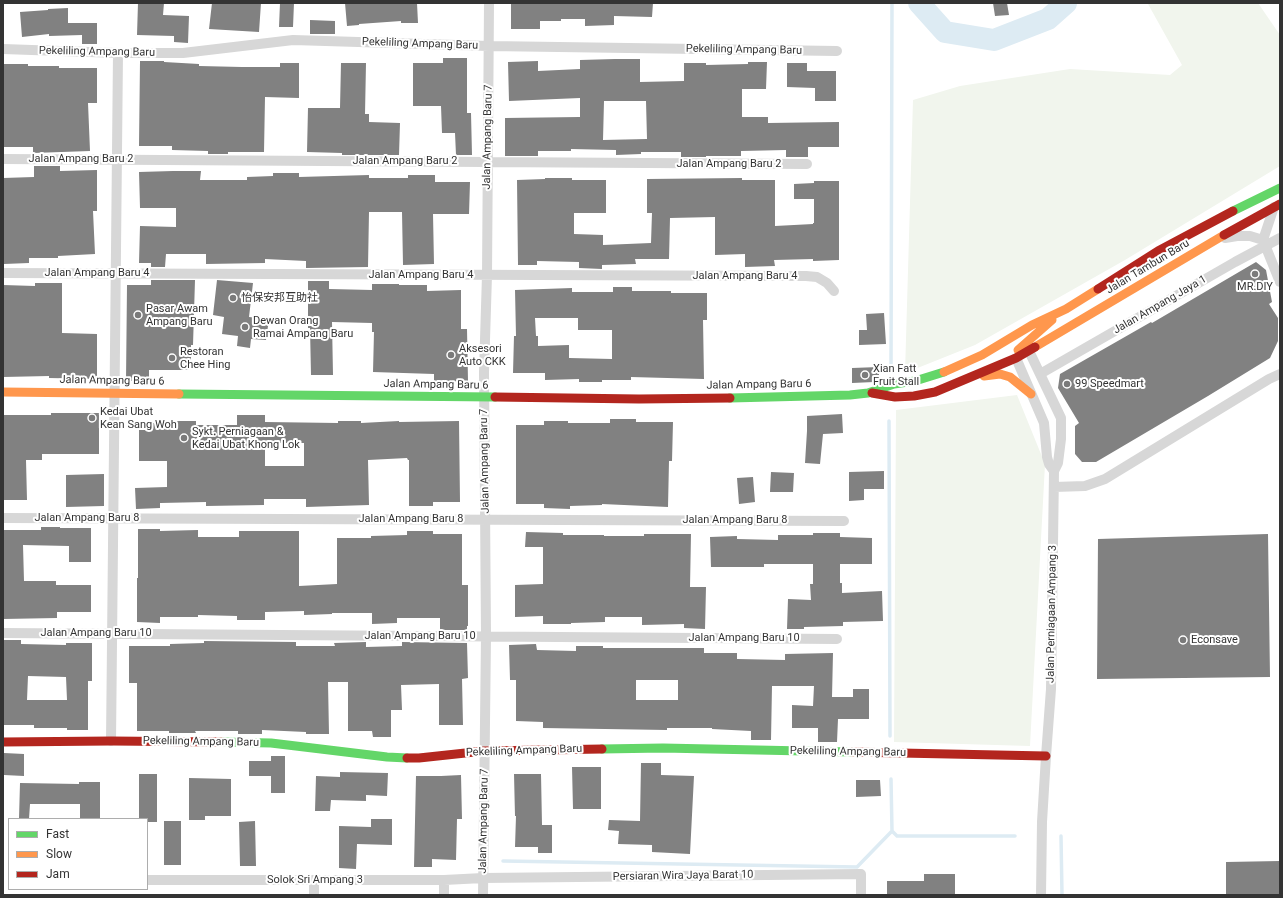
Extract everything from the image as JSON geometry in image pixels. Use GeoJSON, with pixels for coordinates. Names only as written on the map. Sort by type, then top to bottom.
{"type":"FeatureCollection","features":[{"type":"Feature","properties":{"kind":"main road","name":"Jalan Tambun Baru"},"geometry":{"type":"LineString","coordinates":[[1066,309],[1158,251],[1222,216],[1280,188]]}},
{"type":"Feature","properties":{"kind":"main road","name":"Jalan Tambun Baru"},"geometry":{"type":"LineString","coordinates":[[1015,352],[1277,206]]}},
{"type":"Feature","properties":{"kind":"main road"},"geometry":{"type":"LineString","coordinates":[[915,381],[939,380],[983,362],[1015,352],[1066,309]]}},
{"type":"Feature","properties":{"kind":"main road","name":"Jalan Ampang Baru 6"},"geometry":{"type":"LineString","coordinates":[[3,392],[639,399],[768,398],[850,395],[868,393],[894,384],[915,381],[948,372],[982,355],[1032,325],[1066,309]]}},
{"type":"Feature","properties":{"kind":"main road","name":"Jalan Ampang Baru 6"},"geometry":{"type":"LineString","coordinates":[[868,393],[895,397],[914,396],[934,392],[967,379],[1015,352]]}},
{"type":"Feature","properties":{"kind":"main road"},"geometry":{"type":"LineString","coordinates":[[967,379],[1000,374],[1010,377],[1031,394]]}},
{"type":"Feature","properties":{"kind":"main road","name":"Pekeliling Ampang Baru"},"geometry":{"type":"LineString","coordinates":[[3,742],[111,741],[271,743],[387,757],[419,758],[484,751],[663,748],[1046,756]]}},
{"type":"Feature","properties":{"kind":"street","name":"Jalan Ampang Baru 7"},"geometry":{"type":"LineString","coordinates":[[483,895],[486,636],[484,397],[487,275],[489,3]]}},
{"type":"Feature","properties":{"kind":"street","name":"Pekeliling Ampang Baru"},"geometry":{"type":"LineString","coordinates":[[3,49],[118,53],[183,53],[293,40],[489,46],[837,51]]}},
{"type":"Feature","properties":{"kind":"street"},"geometry":{"type":"LineString","coordinates":[[111,741],[118,53]]}},
{"type":"Feature","properties":{"kind":"street","name":"Jalan Ampang Baru 2"},"geometry":{"type":"LineString","coordinates":[[3,159],[807,164]]}},
{"type":"Feature","properties":{"kind":"street"},"geometry":{"type":"LineString","coordinates":[[1264,243],[1277,206]]}},
{"type":"Feature","properties":{"kind":"street"},"geometry":{"type":"LineString","coordinates":[[1217,239],[1250,236],[1264,243],[1280,282]]}},
{"type":"Feature","properties":{"kind":"street","name":"Jalan Ampang Jaya 1"},"geometry":{"type":"LineString","coordinates":[[1040,374],[1264,243],[1280,238]]}},
{"type":"Feature","properties":{"kind":"street","name":"Jalan Ampang Baru 4"},"geometry":{"type":"LineString","coordinates":[[3,273],[806,276],[817,277],[827,283],[834,291]]}},
{"type":"Feature","properties":{"kind":"street","name":"Jalan Perniagaan Ampang 3"},"geometry":{"type":"LineString","coordinates":[[1015,352],[1040,374],[1061,418],[1061,439],[1058,463],[1054,471],[1051,689],[1042,822],[1041,895]]}},
{"type":"Feature","properties":{"kind":"street","name":"Jalan Perniagaan Ampang 3"},"geometry":{"type":"LineString","coordinates":[[1015,352],[1044,423],[1047,457],[1049,464],[1054,471]]}},
{"type":"Feature","properties":{"kind":"street"},"geometry":{"type":"LineString","coordinates":[[1269,379],[1280,366]]}},
{"type":"Feature","properties":{"kind":"street"},"geometry":{"type":"LineString","coordinates":[[1054,487],[1085,486],[1105,479],[1269,379],[1280,374]]}},
{"type":"Feature","properties":{"kind":"street","name":"Jalan Ampang Baru 8"},"geometry":{"type":"LineString","coordinates":[[3,518],[844,521]]}},
{"type":"Feature","properties":{"kind":"street","name":"Jalan Ampang Baru 10"},"geometry":{"type":"LineString","coordinates":[[3,632],[837,639]]}},
{"type":"Feature","properties":{"kind":"street","name":"Persiaran Wira Jaya Barat 10"},"geometry":{"type":"LineString","coordinates":[[483,878],[861,874],[861,895]]}},
{"type":"Feature","properties":{"kind":"street","name":"Solok Sri Ampang 3"},"geometry":{"type":"LineString","coordinates":[[148,880],[444,880],[483,878]]}},
{"type":"Feature","properties":{"kind":"street"},"geometry":{"type":"LineString","coordinates":[[314,880],[314,895]]}},
{"type":"Feature","properties":{"kind":"street"},"geometry":{"type":"LineString","coordinates":[[444,880],[444,895]]}},
{"type":"Feature","properties":{"kind":"shaded area"},"geometry":{"type":"Polygon","coordinates":[[[1258,3],[1280,35],[1280,166],[1125,260],[975,345],[905,373],[913,100],[960,86],[1070,69],[1170,75],[1182,65],[1148,4],[1258,3]]]}},
{"type":"Feature","properties":{"kind":"shaded area"},"geometry":{"type":"Polygon","coordinates":[[[1017,395],[1045,464],[1030,746],[894,742],[896,410],[1017,395]]]}},
{"type":"Feature","properties":{"kind":"building"},"geometry":{"type":"Polygon","coordinates":[[[138,3],[164,3],[163,15],[189,16],[188,43],[174,42],[174,36],[137,35],[138,3]]]}},
{"type":"Feature","properties":{"kind":"building"},"geometry":{"type":"Polygon","coordinates":[[[212,3],[261,3],[259,32],[209,29],[212,3]]]}},
{"type":"Feature","properties":{"kind":"building"},"geometry":{"type":"Polygon","coordinates":[[[280,3],[294,3],[293,27],[279,27],[280,3]]]}},
{"type":"Feature","properties":{"kind":"building"},"geometry":{"type":"Polygon","coordinates":[[[345,3],[417,3],[418,23],[401,23],[401,21],[347,26],[345,3]]]}},
{"type":"Feature","properties":{"kind":"building"},"geometry":{"type":"Polygon","coordinates":[[[511,3],[653,3],[652,17],[614,16],[614,25],[585,26],[585,19],[561,19],[561,21],[540,21],[540,29],[511,29],[511,3]]]}},
{"type":"Feature","properties":{"kind":"building"},"geometry":{"type":"Polygon","coordinates":[[[993,3],[1007,3],[1009,15],[995,16],[993,3]]]}},
{"type":"Feature","properties":{"kind":"building"},"geometry":{"type":"Polygon","coordinates":[[[68,8],[68,23],[97,23],[97,44],[82,44],[82,35],[49,36],[49,34],[22,37],[20,12],[68,8]]]}},
{"type":"Feature","properties":{"kind":"building"},"geometry":{"type":"Polygon","coordinates":[[[310,20],[335,21],[335,34],[310,34],[310,20]]]}},
{"type":"Feature","properties":{"kind":"building"},"geometry":{"type":"Polygon","coordinates":[[[443,58],[467,58],[467,113],[471,113],[472,155],[456,155],[455,133],[442,133],[441,106],[413,106],[413,63],[443,63],[443,58]]]}},
{"type":"Feature","properties":{"kind":"building"},"geometry":{"type":"Polygon","coordinates":[[[640,59],[640,82],[684,81],[684,63],[706,63],[706,65],[767,62],[766,89],[742,89],[742,117],[768,117],[768,123],[839,122],[839,147],[808,147],[808,157],[786,157],[786,150],[741,151],[741,156],[681,157],[681,152],[641,152],[641,154],[616,155],[616,150],[571,149],[571,151],[538,151],[538,156],[505,156],[505,118],[580,117],[580,98],[509,101],[508,62],[538,61],[538,71],[580,69],[580,60],[640,59]],[[604,101],[603,140],[647,139],[646,101],[604,101]]]}},
{"type":"Feature","properties":{"kind":"building"},"geometry":{"type":"Polygon","coordinates":[[[140,61],[164,61],[199,64],[199,66],[242,67],[280,67],[280,63],[299,63],[299,98],[265,97],[264,152],[228,152],[228,154],[208,154],[208,151],[172,150],[172,146],[139,146],[140,61]]]}},
{"type":"Feature","properties":{"kind":"building"},"geometry":{"type":"Polygon","coordinates":[[[341,63],[366,63],[365,114],[369,114],[369,122],[400,123],[399,155],[342,155],[342,153],[307,152],[308,108],[340,108],[341,63]]]}},
{"type":"Feature","properties":{"kind":"building"},"geometry":{"type":"Polygon","coordinates":[[[787,63],[807,63],[807,71],[836,71],[836,101],[815,101],[815,88],[787,87],[787,63]]]}},
{"type":"Feature","properties":{"kind":"building"},"geometry":{"type":"Polygon","coordinates":[[[3,64],[59,66],[59,68],[97,68],[97,103],[88,103],[90,151],[33,153],[33,147],[3,147],[3,64]]]}},
{"type":"Feature","properties":{"kind":"building"},"geometry":{"type":"Polygon","coordinates":[[[34,166],[60,166],[60,171],[97,170],[97,211],[93,211],[95,254],[58,256],[58,258],[29,258],[29,263],[4,264],[3,178],[34,177],[34,166]]]}},
{"type":"Feature","properties":{"kind":"building"},"geometry":{"type":"Polygon","coordinates":[[[201,171],[200,180],[247,180],[247,177],[273,176],[273,173],[299,173],[299,177],[369,175],[369,178],[408,178],[408,175],[435,175],[435,182],[470,182],[469,214],[433,214],[434,264],[403,265],[402,212],[369,212],[368,267],[306,268],[306,261],[265,259],[265,263],[206,264],[206,254],[166,254],[165,267],[151,267],[151,263],[139,263],[140,226],[176,227],[176,208],[140,208],[139,172],[201,171]]]}},
{"type":"Feature","properties":{"kind":"building"},"geometry":{"type":"Polygon","coordinates":[[[545,178],[606,180],[606,213],[574,213],[574,234],[603,235],[603,245],[651,243],[652,213],[647,213],[647,179],[742,178],[742,180],[775,180],[775,226],[814,223],[814,199],[794,199],[794,184],[814,183],[814,181],[839,181],[839,260],[774,260],[775,266],[745,267],[745,254],[715,255],[715,217],[670,218],[669,259],[635,259],[636,264],[602,265],[602,269],[579,268],[579,262],[537,261],[537,265],[518,265],[517,180],[545,178]]]}},
{"type":"Feature","properties":{"kind":"building"},"geometry":{"type":"Polygon","coordinates":[[[1256,262],[1266,270],[1272,302],[1269,304],[1278,318],[1278,341],[1270,358],[1096,462],[1082,462],[1075,454],[1075,426],[1079,423],[1058,388],[1060,374],[1151,322],[1152,323],[1256,262]]]}},
{"type":"Feature","properties":{"kind":"building"},"geometry":{"type":"Polygon","coordinates":[[[151,280],[195,280],[191,370],[149,370],[149,381],[126,381],[127,285],[151,285],[151,280]]]}},
{"type":"Feature","properties":{"kind":"building"},"geometry":{"type":"Polygon","coordinates":[[[217,280],[253,283],[249,317],[269,319],[266,340],[251,339],[250,348],[237,346],[238,336],[222,334],[224,317],[213,315],[217,280]]]}},
{"type":"Feature","properties":{"kind":"building"},"geometry":{"type":"Polygon","coordinates":[[[308,281],[329,281],[329,289],[372,290],[372,284],[399,284],[427,285],[427,291],[461,290],[461,329],[467,329],[468,381],[434,382],[434,374],[373,372],[374,332],[372,332],[372,323],[332,322],[333,375],[311,375],[310,328],[308,328],[308,281]]]}},
{"type":"Feature","properties":{"kind":"building"},"geometry":{"type":"Polygon","coordinates":[[[35,283],[62,283],[62,333],[97,334],[97,379],[49,378],[49,376],[3,377],[3,285],[35,286],[35,283]]]}},
{"type":"Feature","properties":{"kind":"building"},"geometry":{"type":"Polygon","coordinates":[[[613,287],[632,287],[632,291],[707,293],[707,320],[703,320],[704,379],[631,377],[631,380],[579,382],[579,379],[545,380],[545,373],[513,373],[514,336],[516,336],[515,290],[572,288],[572,292],[613,292],[613,287]],[[535,318],[538,346],[569,345],[569,358],[612,359],[612,330],[578,330],[578,318],[535,318]]]}},
{"type":"Feature","properties":{"kind":"building"},"geometry":{"type":"Polygon","coordinates":[[[884,313],[886,344],[859,345],[859,330],[867,330],[866,314],[884,313]]]}},
{"type":"Feature","properties":{"kind":"building","name":"Xian Fatt Fruit Stall"},"geometry":{"type":"Polygon","coordinates":[[[879,367],[879,380],[874,382],[852,383],[852,368],[879,367]]]}},
{"type":"Feature","properties":{"kind":"building"},"geometry":{"type":"Polygon","coordinates":[[[51,413],[99,413],[99,454],[42,454],[42,460],[26,460],[27,500],[3,500],[3,415],[51,415],[51,413]]]}},
{"type":"Feature","properties":{"kind":"building"},"geometry":{"type":"Polygon","coordinates":[[[842,414],[843,433],[823,434],[820,464],[805,463],[807,416],[842,414]]]}},
{"type":"Feature","properties":{"kind":"building"},"geometry":{"type":"Polygon","coordinates":[[[237,415],[265,415],[265,422],[338,423],[338,421],[361,421],[361,423],[399,421],[459,421],[460,502],[433,502],[433,506],[409,506],[409,460],[407,458],[368,460],[369,505],[306,507],[306,499],[264,499],[264,505],[206,506],[206,502],[160,503],[160,508],[136,509],[135,488],[167,487],[167,461],[139,461],[139,423],[196,421],[196,425],[237,425],[237,415]],[[265,443],[265,466],[304,466],[304,443],[265,443]]]}},
{"type":"Feature","properties":{"kind":"building"},"geometry":{"type":"Polygon","coordinates":[[[610,419],[636,419],[636,422],[673,422],[672,461],[669,461],[668,507],[602,504],[570,506],[570,509],[544,508],[544,504],[516,504],[516,425],[544,425],[544,421],[568,421],[568,423],[610,423],[610,419]]]}},
{"type":"Feature","properties":{"kind":"building"},"geometry":{"type":"Polygon","coordinates":[[[884,471],[884,489],[864,489],[864,500],[849,501],[849,472],[884,471]]]}},
{"type":"Feature","properties":{"kind":"building"},"geometry":{"type":"Polygon","coordinates":[[[771,472],[794,473],[793,492],[770,492],[771,472]]]}},
{"type":"Feature","properties":{"kind":"building"},"geometry":{"type":"Polygon","coordinates":[[[104,474],[104,506],[66,507],[66,475],[104,474]]]}},
{"type":"Feature","properties":{"kind":"building"},"geometry":{"type":"Polygon","coordinates":[[[753,477],[755,502],[739,504],[737,478],[753,477]]]}},
{"type":"Feature","properties":{"kind":"building"},"geometry":{"type":"Polygon","coordinates":[[[41,527],[91,528],[91,562],[69,562],[69,546],[23,545],[24,581],[56,581],[56,585],[91,585],[91,612],[57,612],[57,618],[3,619],[3,530],[41,530],[41,527]]]}},
{"type":"Feature","properties":{"kind":"building"},"geometry":{"type":"Polygon","coordinates":[[[138,529],[160,529],[160,531],[198,530],[198,537],[239,537],[239,531],[299,531],[299,586],[337,584],[337,538],[371,538],[371,536],[407,535],[407,531],[433,531],[433,534],[462,534],[462,585],[468,585],[467,630],[440,630],[440,618],[397,618],[397,623],[372,624],[372,613],[304,615],[304,611],[265,612],[265,620],[237,620],[237,616],[198,615],[198,617],[160,617],[160,623],[137,622],[138,529]]]}},
{"type":"Feature","properties":{"kind":"building"},"geometry":{"type":"Polygon","coordinates":[[[526,532],[604,536],[691,534],[690,587],[706,587],[705,629],[684,628],[684,624],[642,625],[642,617],[605,617],[605,622],[543,624],[543,616],[515,617],[515,585],[543,584],[543,547],[525,547],[526,532]]]}},
{"type":"Feature","properties":{"kind":"building"},"geometry":{"type":"Polygon","coordinates":[[[813,533],[840,533],[840,537],[872,538],[872,564],[840,564],[840,583],[842,583],[842,593],[882,591],[883,621],[843,622],[843,626],[787,629],[788,599],[811,600],[810,584],[813,584],[813,564],[764,564],[764,567],[711,567],[710,537],[737,536],[737,539],[778,540],[778,535],[813,535],[813,533]]]}},
{"type":"Feature","properties":{"kind":"building","name":"Econsave"},"geometry":{"type":"Polygon","coordinates":[[[1268,534],[1270,677],[1097,679],[1098,539],[1268,534]]]}},
{"type":"Feature","properties":{"kind":"building"},"geometry":{"type":"Polygon","coordinates":[[[3,640],[21,640],[21,644],[66,645],[66,643],[92,643],[92,681],[88,681],[88,730],[67,730],[67,728],[34,728],[34,725],[3,725],[3,640]],[[28,676],[27,700],[67,700],[66,677],[28,676]]]}},
{"type":"Feature","properties":{"kind":"building"},"geometry":{"type":"Polygon","coordinates":[[[204,641],[296,642],[296,646],[335,646],[334,643],[366,642],[366,647],[402,646],[402,642],[467,643],[468,678],[462,679],[463,725],[439,725],[439,684],[401,685],[402,710],[391,710],[391,737],[373,737],[372,731],[348,731],[348,682],[328,682],[329,734],[306,734],[306,732],[262,730],[262,734],[238,734],[238,731],[195,731],[196,733],[169,733],[169,731],[137,731],[137,683],[129,683],[129,646],[170,646],[170,644],[204,643],[204,641]]]}},
{"type":"Feature","properties":{"kind":"building"},"geometry":{"type":"Polygon","coordinates":[[[536,644],[537,650],[576,651],[576,646],[603,646],[603,648],[704,648],[704,653],[737,653],[737,659],[785,660],[785,654],[833,653],[832,697],[853,697],[853,689],[869,689],[869,719],[838,719],[837,742],[818,742],[818,728],[792,728],[792,705],[813,706],[814,686],[772,686],[771,740],[751,740],[751,731],[712,728],[667,728],[667,730],[543,728],[543,722],[516,721],[516,680],[510,680],[509,645],[536,644]],[[636,680],[636,700],[678,700],[678,680],[636,680]]]}},
{"type":"Feature","properties":{"kind":"building"},"geometry":{"type":"Polygon","coordinates":[[[4,753],[24,754],[24,776],[4,775],[4,753]]]}},
{"type":"Feature","properties":{"kind":"building"},"geometry":{"type":"Polygon","coordinates":[[[271,756],[285,756],[285,793],[271,793],[271,776],[249,776],[249,761],[271,761],[271,756]]]}},
{"type":"Feature","properties":{"kind":"building"},"geometry":{"type":"Polygon","coordinates":[[[641,763],[661,763],[661,775],[694,776],[690,854],[652,852],[652,845],[618,844],[619,831],[608,830],[609,820],[640,821],[641,763]]]}},
{"type":"Feature","properties":{"kind":"building"},"geometry":{"type":"Polygon","coordinates":[[[572,767],[601,767],[601,809],[573,809],[572,767]]]}},
{"type":"Feature","properties":{"kind":"building"},"geometry":{"type":"Polygon","coordinates":[[[340,772],[388,773],[387,796],[366,795],[366,801],[331,800],[330,811],[315,811],[316,776],[340,777],[340,772]]]}},
{"type":"Feature","properties":{"kind":"building"},"geometry":{"type":"Polygon","coordinates":[[[139,774],[157,774],[157,822],[148,822],[148,818],[139,818],[139,774]]]}},
{"type":"Feature","properties":{"kind":"building"},"geometry":{"type":"Polygon","coordinates":[[[514,774],[541,774],[542,825],[552,825],[552,853],[538,853],[538,847],[515,847],[516,816],[514,774]]]}},
{"type":"Feature","properties":{"kind":"building"},"geometry":{"type":"Polygon","coordinates":[[[461,775],[462,819],[457,819],[456,860],[432,859],[432,867],[414,867],[416,776],[461,775]]]}},
{"type":"Feature","properties":{"kind":"building"},"geometry":{"type":"Polygon","coordinates":[[[189,778],[231,779],[231,816],[205,816],[205,820],[189,820],[189,778]]]}},
{"type":"Feature","properties":{"kind":"building"},"geometry":{"type":"Polygon","coordinates":[[[856,780],[880,780],[881,796],[856,797],[856,780]]]}},
{"type":"Feature","properties":{"kind":"building"},"geometry":{"type":"Polygon","coordinates":[[[79,782],[100,782],[100,818],[80,818],[80,804],[30,804],[29,818],[19,818],[20,783],[79,784],[79,782]]]}},
{"type":"Feature","properties":{"kind":"building"},"geometry":{"type":"Polygon","coordinates":[[[371,819],[392,819],[392,845],[357,844],[356,869],[339,868],[339,826],[371,827],[371,819]]]}},
{"type":"Feature","properties":{"kind":"building"},"geometry":{"type":"Polygon","coordinates":[[[164,821],[181,821],[181,865],[164,865],[164,821]]]}},
{"type":"Feature","properties":{"kind":"building"},"geometry":{"type":"Polygon","coordinates":[[[255,821],[256,866],[240,866],[239,822],[255,821]]]}},
{"type":"Feature","properties":{"kind":"building"},"geometry":{"type":"Polygon","coordinates":[[[1280,861],[1280,895],[1226,895],[1226,862],[1280,861]]]}},
{"type":"Feature","properties":{"kind":"building"},"geometry":{"type":"Polygon","coordinates":[[[924,874],[955,874],[955,895],[887,895],[887,881],[924,881],[924,874]]]}},
{"type":"Feature","properties":{"kind":"waterway"},"geometry":{"type":"LineString","coordinates":[[891,366],[892,3]]}},
{"type":"Feature","properties":{"kind":"waterway"},"geometry":{"type":"LineString","coordinates":[[919,3],[945,32],[994,40],[1048,19],[1066,3]]}},
{"type":"Feature","properties":{"kind":"waterway"},"geometry":{"type":"LineString","coordinates":[[889,421],[890,736]]}},
{"type":"Feature","properties":{"kind":"waterway"},"geometry":{"type":"LineString","coordinates":[[503,861],[857,867],[892,831],[891,779]]}},
{"type":"Feature","properties":{"kind":"waterway"},"geometry":{"type":"LineString","coordinates":[[892,831],[897,836],[1015,836]]}},
{"type":"Feature","properties":{"kind":"waterway"},"geometry":{"type":"LineString","coordinates":[[1061,836],[1062,895]]}},
{"type":"Feature","properties":{"kind":"traffic: fast"},"geometry":{"type":"LineString","coordinates":[[1233,211],[1280,188]]}},
{"type":"Feature","properties":{"kind":"traffic: fast"},"geometry":{"type":"LineString","coordinates":[[730,398],[850,395],[868,393],[894,384],[915,381],[944,372]]}},
{"type":"Feature","properties":{"kind":"traffic: fast"},"geometry":{"type":"LineString","coordinates":[[179,394],[495,397]]}},
{"type":"Feature","properties":{"kind":"traffic: fast"},"geometry":{"type":"LineString","coordinates":[[222,742],[271,743],[407,758]]}},
{"type":"Feature","properties":{"kind":"traffic: fast"},"geometry":{"type":"LineString","coordinates":[[602,749],[663,748],[852,752]]}},
{"type":"Feature","properties":{"kind":"traffic: slow"},"geometry":{"type":"LineString","coordinates":[[1035,347],[1224,235]]}},
{"type":"Feature","properties":{"kind":"traffic: slow"},"geometry":{"type":"LineString","coordinates":[[944,372],[982,355],[1032,325],[1066,309],[1098,289]]}},
{"type":"Feature","properties":{"kind":"traffic: slow"},"geometry":{"type":"LineString","coordinates":[[1018,350],[1052,320]]}},
{"type":"Feature","properties":{"kind":"traffic: slow"},"geometry":{"type":"LineString","coordinates":[[984,376],[1000,374],[1010,377],[1031,394]]}},
{"type":"Feature","properties":{"kind":"traffic: slow"},"geometry":{"type":"LineString","coordinates":[[3,392],[179,394]]}},
{"type":"Feature","properties":{"kind":"traffic: jam"},"geometry":{"type":"LineString","coordinates":[[1224,235],[1280,204]]}},
{"type":"Feature","properties":{"kind":"traffic: jam"},"geometry":{"type":"LineString","coordinates":[[1098,289],[1158,251],[1233,211]]}},
{"type":"Feature","properties":{"kind":"traffic: jam"},"geometry":{"type":"LineString","coordinates":[[872,393],[895,397],[914,396],[935,392],[1016,358],[1035,347]]}},
{"type":"Feature","properties":{"kind":"traffic: jam"},"geometry":{"type":"LineString","coordinates":[[495,397],[639,399],[730,398]]}},
{"type":"Feature","properties":{"kind":"traffic: jam"},"geometry":{"type":"LineString","coordinates":[[3,742],[222,742]]}},
{"type":"Feature","properties":{"kind":"traffic: jam"},"geometry":{"type":"LineString","coordinates":[[407,758],[484,751],[602,749]]}},
{"type":"Feature","properties":{"kind":"traffic: jam"},"geometry":{"type":"LineString","coordinates":[[852,752],[1046,756]]}},
{"type":"Feature","properties":{"kind":"place","name":"MR.DIY"},"geometry":{"type":"Point","coordinates":[1255,274]}},
{"type":"Feature","properties":{"kind":"place","name":"怡保安邦互助社"},"geometry":{"type":"Point","coordinates":[233,298]}},
{"type":"Feature","properties":{"kind":"place","name":"Pasar Awam Ampang Baru"},"geometry":{"type":"Point","coordinates":[138,315]}},
{"type":"Feature","properties":{"kind":"place","name":"Dewan Orang Ramai Ampang Baru"},"geometry":{"type":"Point","coordinates":[245,327]}},
{"type":"Feature","properties":{"kind":"place","name":"Aksesori Auto CKK"},"geometry":{"type":"Point","coordinates":[451,355]}},
{"type":"Feature","properties":{"kind":"place","name":"Restoran Chee Hing"},"geometry":{"type":"Point","coordinates":[172,358]}},
{"type":"Feature","properties":{"kind":"place","name":"Xian Fatt Fruit Stall"},"geometry":{"type":"Point","coordinates":[865,375]}},
{"type":"Feature","properties":{"kind":"place","name":"99 Speedmart"},"geometry":{"type":"Point","coordinates":[1067,384]}},
{"type":"Feature","properties":{"kind":"place","name":"Kedai Ubat Kean Sang Woh"},"geometry":{"type":"Point","coordinates":[92,418]}},
{"type":"Feature","properties":{"kind":"place","name":"Sykt. Perniagaan & Kedai Ubat Khong Lok"},"geometry":{"type":"Point","coordinates":[184,438]}},
{"type":"Feature","properties":{"kind":"place","name":"Econsave"},"geometry":{"type":"Point","coordinates":[1183,640]}}]}
